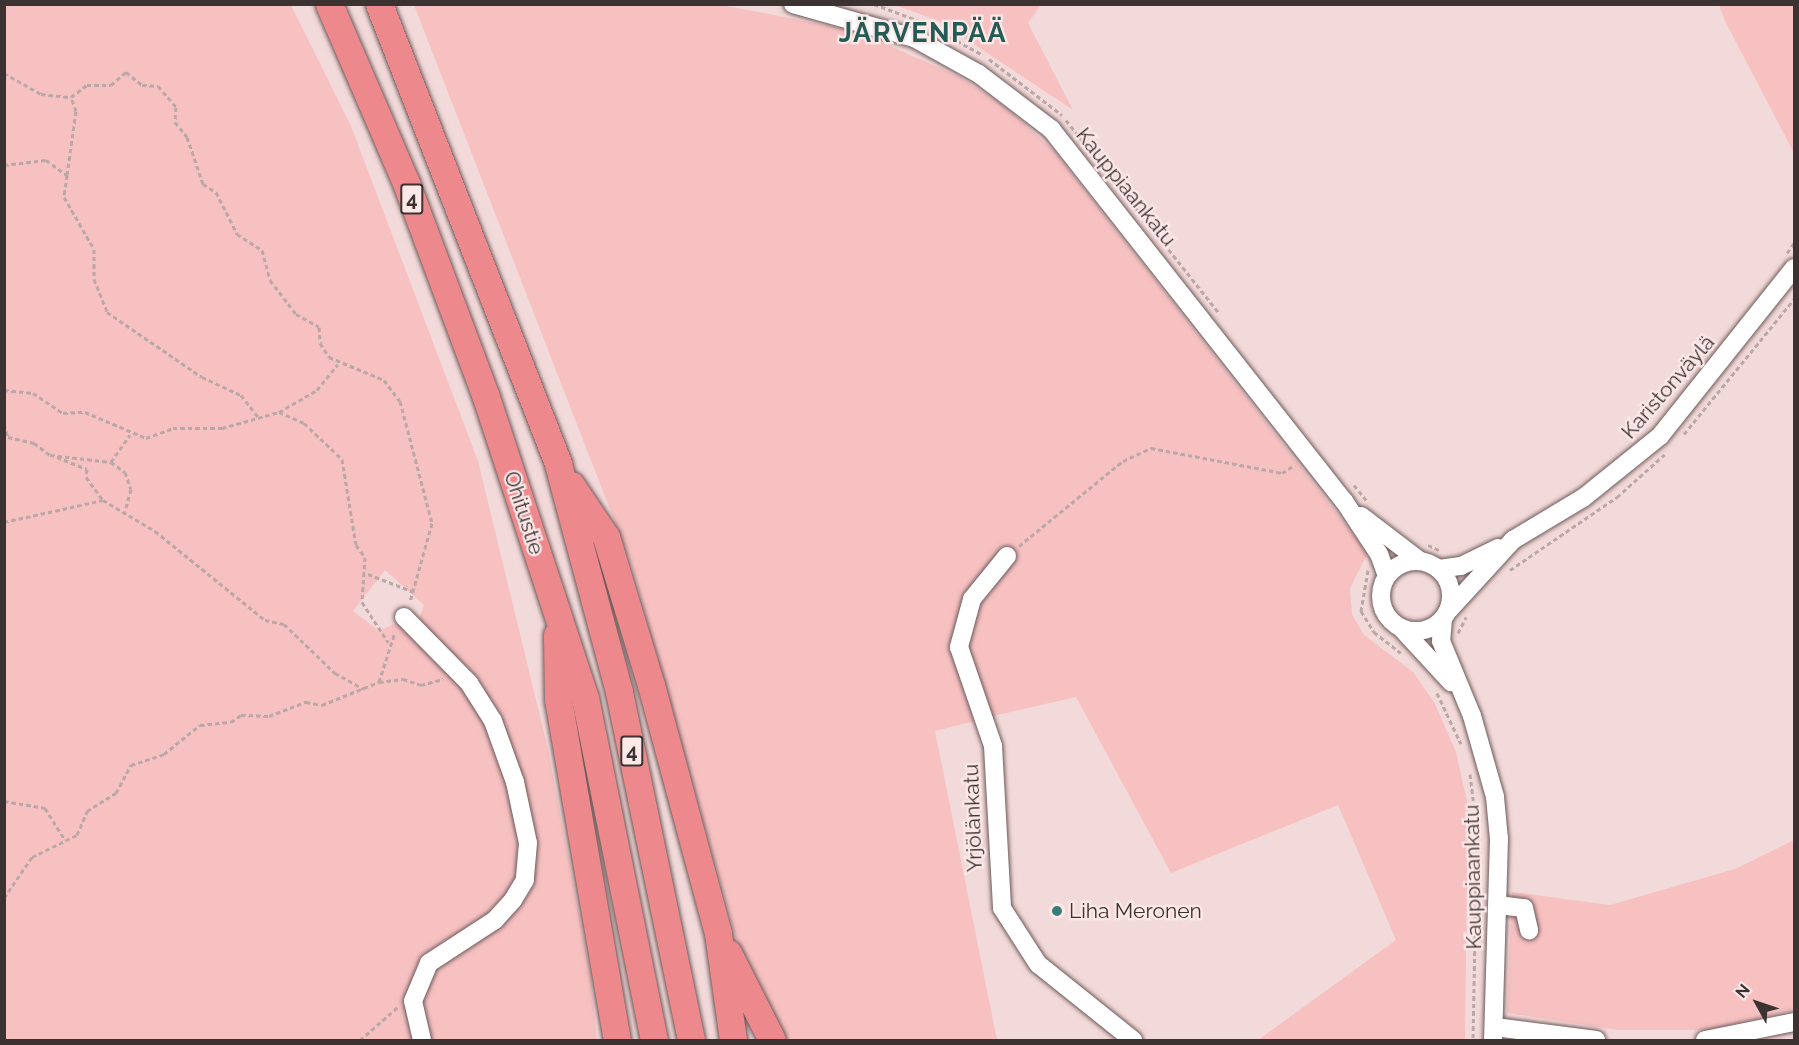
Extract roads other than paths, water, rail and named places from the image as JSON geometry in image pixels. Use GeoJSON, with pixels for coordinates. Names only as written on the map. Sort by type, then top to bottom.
{"type":"FeatureCollection","features":[{"type":"Feature","properties":{"kind":"highway","name":"Ohitustie"},"geometry":{"type":"LineString","coordinates":[[329,4],[414,204],[486,397],[585,698],[654,1041]]}},
{"type":"Feature","properties":{"kind":"highway","name":"4"},"geometry":{"type":"LineString","coordinates":[[380,4],[558,464],[620,692],[691,1041]]}},
{"type":"Feature","properties":{"kind":"highway"},"geometry":{"type":"LineString","coordinates":[[558,464],[606,537],[718,933],[733,1041]]}},
{"type":"Feature","properties":{"kind":"highway"},"geometry":{"type":"LineString","coordinates":[[557,616],[558,699],[617,1041]]}},
{"type":"Feature","properties":{"kind":"highway"},"geometry":{"type":"LineString","coordinates":[[718,933],[772,1041]]}},
{"type":"Feature","properties":{"kind":"street","name":"Kauppiaankatu"},"geometry":{"type":"LineString","coordinates":[[793,4],[914,38],[1022,103],[1091,176],[1310,456],[1344,501],[1379,554],[1387,576]]}},
{"type":"Feature","properties":{"kind":"street","name":"Karistonväylä"},"geometry":{"type":"LineString","coordinates":[[1446,614],[1513,540],[1583,498],[1660,436],[1787,265]]}},
{"type":"Feature","properties":{"kind":"street","name":"Kauppiaankatu"},"geometry":{"type":"LineString","coordinates":[[1344,501],[1420,561]]}},
{"type":"Feature","properties":{"kind":"street"},"geometry":{"type":"LineString","coordinates":[[1462,695],[1401,628],[1381,599],[1387,576],[1401,564],[1420,561],[1439,569],[1461,566],[1513,540]]}},
{"type":"Feature","properties":{"kind":"street","name":"Yrjölänkatu"},"geometry":{"type":"LineString","coordinates":[[1007,556],[972,599],[959,648],[993,746],[1002,908],[1038,964],[1133,1041]]}},
{"type":"Feature","properties":{"kind":"street"},"geometry":{"type":"LineString","coordinates":[[1401,628],[1424,630],[1446,614],[1451,588],[1439,569]]}},
{"type":"Feature","properties":{"kind":"street","name":"Kauppiaankatu"},"geometry":{"type":"LineString","coordinates":[[1446,614],[1441,640],[1487,761],[1495,797],[1498,905],[1494,1034]]}},
{"type":"Feature","properties":{"kind":"street"},"geometry":{"type":"LineString","coordinates":[[404,618],[454,667],[493,721],[515,782],[528,843],[525,880],[495,920],[429,963],[413,1001],[422,1041]]}},
{"type":"Feature","properties":{"kind":"street"},"geometry":{"type":"LineString","coordinates":[[1498,905],[1524,908],[1529,930]]}},
{"type":"Feature","properties":{"kind":"street"},"geometry":{"type":"LineString","coordinates":[[1705,1041],[1794,1022]]}},
{"type":"Feature","properties":{"kind":"street"},"geometry":{"type":"LineString","coordinates":[[1494,1034],[1596,1041]]}},
{"type":"Feature","properties":{"kind":"place","name":"Liha Meronen"},"geometry":{"type":"Point","coordinates":[1057,911]}},
{"type":"Feature","properties":{"kind":"district","name":"JÄRVENPÄÄ"},"geometry":{"type":"Point","coordinates":[923,33]}}]}
